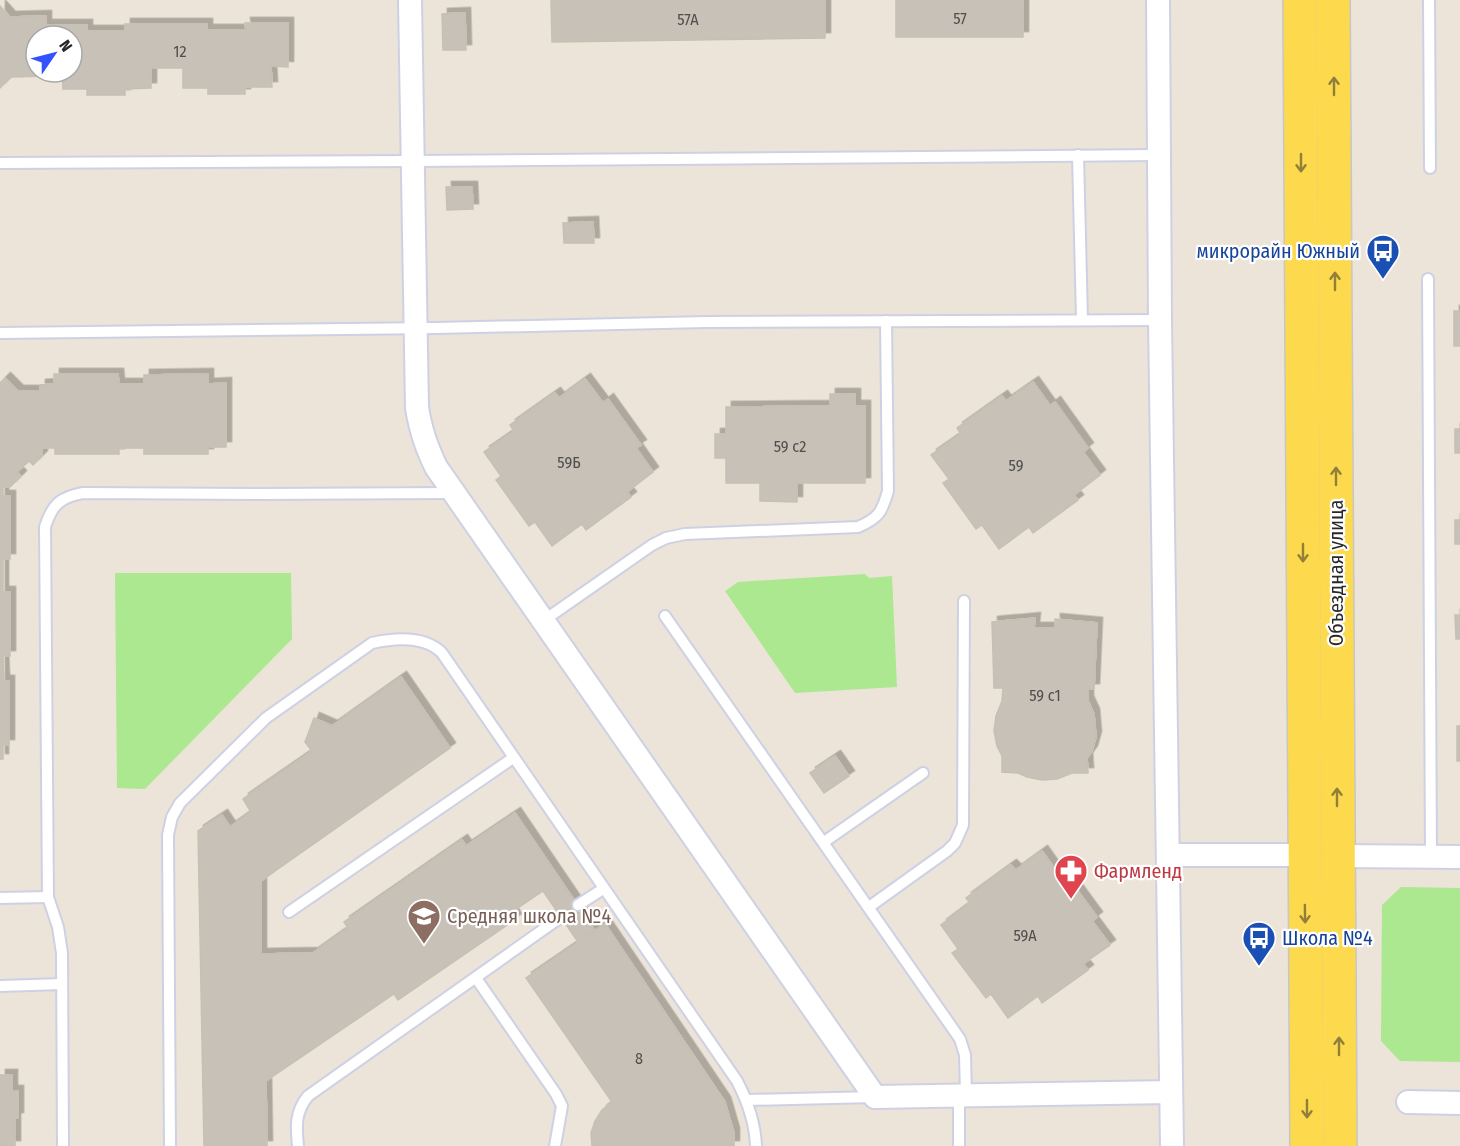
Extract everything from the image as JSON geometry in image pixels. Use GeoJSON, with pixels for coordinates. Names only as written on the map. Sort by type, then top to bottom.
{"type":"FeatureCollection","features":[{"type":"Feature","properties":{"kind":"main road","name":"Объездная улица"},"geometry":{"type":"LineString","coordinates":[[1300,0],[1307,1146]]}},
{"type":"Feature","properties":{"kind":"main road","name":"Объездная улица"},"geometry":{"type":"LineString","coordinates":[[1333,0],[1340,1146]]}},
{"type":"Feature","properties":{"kind":"main road"},"geometry":{"type":"LineString","coordinates":[[1304,855],[1338,856]]}},
{"type":"Feature","properties":{"kind":"street"},"geometry":{"type":"LineString","coordinates":[[410,0],[417,408],[421,434],[436,467],[543,621],[875,1097],[1171,1092]]}},
{"type":"Feature","properties":{"kind":"street"},"geometry":{"type":"LineString","coordinates":[[1158,0],[1160,320],[1172,1146]]}},
{"type":"Feature","properties":{"kind":"street"},"geometry":{"type":"LineString","coordinates":[[1168,855],[1304,855]]}},
{"type":"Feature","properties":{"kind":"street"},"geometry":{"type":"LineString","coordinates":[[1338,856],[1460,857]]}},
{"type":"Feature","properties":{"kind":"street"},"geometry":{"type":"LineString","coordinates":[[1408,1102],[1460,1103]]}},
{"type":"Feature","properties":{"kind":"lane"},"geometry":{"type":"LineString","coordinates":[[1429,0],[1430,168]]}},
{"type":"Feature","properties":{"kind":"lane"},"geometry":{"type":"LineString","coordinates":[[0,162],[413,161],[1159,154]]}},
{"type":"Feature","properties":{"kind":"lane"},"geometry":{"type":"LineString","coordinates":[[1078,155],[1082,320]]}},
{"type":"Feature","properties":{"kind":"lane"},"geometry":{"type":"LineString","coordinates":[[1428,279],[1431,856]]}},
{"type":"Feature","properties":{"kind":"lane"},"geometry":{"type":"LineString","coordinates":[[0,333],[707,322],[1160,320]]}},
{"type":"Feature","properties":{"kind":"lane"},"geometry":{"type":"LineString","coordinates":[[543,621],[652,545],[666,538],[685,534],[858,526],[873,520],[883,509],[888,491],[886,321]]}},
{"type":"Feature","properties":{"kind":"lane"},"geometry":{"type":"LineString","coordinates":[[63,1146],[62,952],[58,927],[48,897],[45,527],[50,512],[58,502],[70,495],[83,493],[454,493]]}},
{"type":"Feature","properties":{"kind":"lane"},"geometry":{"type":"LineString","coordinates":[[869,907],[947,851],[960,834],[963,825],[964,601]]}},
{"type":"Feature","properties":{"kind":"lane"},"geometry":{"type":"LineString","coordinates":[[665,616],[960,1038],[965,1055],[959,1146]]}},
{"type":"Feature","properties":{"kind":"lane"},"geometry":{"type":"LineString","coordinates":[[170,1146],[168,835],[172,817],[180,804],[279,708],[372,643],[386,640],[424,641],[434,645],[442,653],[736,1081],[747,1100],[753,1119],[756,1146]]}},
{"type":"Feature","properties":{"kind":"lane"},"geometry":{"type":"LineString","coordinates":[[289,912],[513,758]]}},
{"type":"Feature","properties":{"kind":"lane"},"geometry":{"type":"LineString","coordinates":[[824,842],[923,773]]}},
{"type":"Feature","properties":{"kind":"lane"},"geometry":{"type":"LineString","coordinates":[[578,905],[603,889]]}},
{"type":"Feature","properties":{"kind":"lane"},"geometry":{"type":"LineString","coordinates":[[0,898],[48,897]]}},
{"type":"Feature","properties":{"kind":"lane"},"geometry":{"type":"LineString","coordinates":[[297,1146],[296,1119],[301,1105],[308,1096],[561,917]]}},
{"type":"Feature","properties":{"kind":"lane"},"geometry":{"type":"LineString","coordinates":[[476,978],[562,1106],[555,1146]]}},
{"type":"Feature","properties":{"kind":"lane"},"geometry":{"type":"LineString","coordinates":[[0,986],[62,984]]}},
{"type":"Feature","properties":{"kind":"lane"},"geometry":{"type":"LineString","coordinates":[[747,1100],[875,1097]]}},
{"type":"Feature","properties":{"kind":"green space"},"geometry":{"type":"Polygon","coordinates":[[[115,573],[291,573],[292,639],[145,789],[117,788],[115,573]]]}},
{"type":"Feature","properties":{"kind":"green space"},"geometry":{"type":"Polygon","coordinates":[[[865,574],[869,578],[892,576],[897,687],[795,693],[725,591],[738,582],[865,574]]]}},
{"type":"Feature","properties":{"kind":"green space"},"geometry":{"type":"Polygon","coordinates":[[[1401,887],[1460,888],[1460,1062],[1400,1061],[1381,1041],[1382,905],[1401,887]]]}},
{"type":"Feature","properties":{"kind":"building"},"geometry":{"type":"Polygon","coordinates":[[[551,0],[825,0],[825,38],[552,42],[551,0]]]}},
{"type":"Feature","properties":{"kind":"building"},"geometry":{"type":"Polygon","coordinates":[[[896,0],[1023,0],[1023,37],[896,37],[896,0]]]}},
{"type":"Feature","properties":{"kind":"building"},"geometry":{"type":"Polygon","coordinates":[[[0,6],[10,17],[46,16],[46,24],[24,24],[24,77],[11,77],[0,88],[0,6]]]}},
{"type":"Feature","properties":{"kind":"building"},"geometry":{"type":"Polygon","coordinates":[[[465,13],[466,50],[443,50],[442,14],[465,13]]]}},
{"type":"Feature","properties":{"kind":"building"},"geometry":{"type":"Polygon","coordinates":[[[245,23],[288,23],[288,67],[271,66],[272,87],[245,87],[245,94],[208,94],[208,88],[183,88],[183,68],[151,68],[151,88],[125,89],[125,95],[87,95],[87,89],[63,89],[63,84],[84,84],[84,25],[87,25],[87,31],[125,31],[125,24],[207,24],[207,30],[246,30],[245,23]]]}},
{"type":"Feature","properties":{"kind":"building"},"geometry":{"type":"Polygon","coordinates":[[[446,187],[472,187],[473,209],[447,210],[446,187]]]}},
{"type":"Feature","properties":{"kind":"building"},"geometry":{"type":"Polygon","coordinates":[[[593,222],[594,243],[564,243],[563,223],[593,222]]]}},
{"type":"Feature","properties":{"kind":"building"},"geometry":{"type":"Polygon","coordinates":[[[1454,311],[1460,311],[1460,346],[1454,346],[1454,311]]]}},
{"type":"Feature","properties":{"kind":"building"},"geometry":{"type":"Polygon","coordinates":[[[54,374],[118,374],[119,384],[144,384],[144,375],[208,374],[208,384],[226,383],[226,447],[208,447],[208,454],[144,454],[144,448],[119,448],[119,454],[55,454],[55,448],[42,448],[42,456],[33,465],[29,461],[17,472],[21,476],[10,487],[3,487],[3,496],[10,496],[10,559],[3,559],[3,592],[10,592],[10,656],[3,656],[4,681],[9,681],[9,745],[3,745],[3,759],[0,759],[0,383],[5,378],[18,391],[40,391],[40,385],[54,384],[54,374]]]}},
{"type":"Feature","properties":{"kind":"building"},"geometry":{"type":"Polygon","coordinates":[[[585,379],[603,403],[608,399],[641,445],[636,448],[653,472],[627,492],[631,497],[586,530],[582,524],[552,546],[535,522],[529,526],[496,480],[501,476],[484,452],[514,431],[510,425],[555,393],[559,398],[585,379]]]}},
{"type":"Feature","properties":{"kind":"building"},"geometry":{"type":"Polygon","coordinates":[[[1033,382],[1050,406],[1055,402],[1088,448],[1083,452],[1100,475],[1074,495],[1078,500],[1033,533],[1029,527],[999,549],[982,525],[976,529],[943,483],[949,479],[931,455],[961,434],[957,428],[1002,396],[1006,401],[1033,382]]]}},
{"type":"Feature","properties":{"kind":"building"},"geometry":{"type":"Polygon","coordinates":[[[830,394],[855,394],[855,406],[865,406],[865,483],[797,483],[797,502],[760,501],[760,483],[726,483],[726,458],[715,458],[715,434],[726,434],[726,407],[830,406],[830,394]]]}},
{"type":"Feature","properties":{"kind":"building"},"geometry":{"type":"Polygon","coordinates":[[[1455,429],[1460,429],[1460,453],[1455,453],[1455,429]]]}},
{"type":"Feature","properties":{"kind":"building"},"geometry":{"type":"Polygon","coordinates":[[[1455,520],[1460,520],[1460,544],[1455,544],[1455,520]]]}},
{"type":"Feature","properties":{"kind":"building"},"geometry":{"type":"Polygon","coordinates":[[[1455,615],[1460,615],[1460,639],[1456,639],[1455,615]]]}},
{"type":"Feature","properties":{"kind":"building"},"geometry":{"type":"Polygon","coordinates":[[[1035,618],[1034,628],[1055,628],[1055,619],[1097,623],[1094,689],[1088,689],[1088,701],[1094,714],[1096,737],[1092,751],[1087,758],[1088,773],[1072,773],[1057,779],[1042,780],[1018,773],[1002,772],[1002,756],[994,731],[1003,688],[994,688],[992,622],[1035,618]]]}},
{"type":"Feature","properties":{"kind":"building"},"geometry":{"type":"Polygon","coordinates":[[[401,677],[450,748],[261,881],[261,954],[313,953],[348,928],[344,922],[462,840],[466,846],[515,813],[595,931],[578,942],[543,891],[512,912],[516,919],[398,1000],[394,994],[266,1081],[267,1146],[204,1146],[198,831],[222,815],[230,827],[251,812],[243,799],[312,751],[305,742],[314,718],[332,726],[401,677]]]}},
{"type":"Feature","properties":{"kind":"building"},"geometry":{"type":"Polygon","coordinates":[[[1457,726],[1460,726],[1460,761],[1457,761],[1457,726]]]}},
{"type":"Feature","properties":{"kind":"building"},"geometry":{"type":"Polygon","coordinates":[[[835,756],[849,776],[824,793],[810,773],[835,756]]]}},
{"type":"Feature","properties":{"kind":"building"},"geometry":{"type":"Polygon","coordinates":[[[1042,851],[1059,875],[1064,872],[1097,917],[1092,921],[1110,945],[1083,964],[1088,970],[1042,1003],[1038,996],[1008,1018],[991,994],[986,998],[952,953],[958,949],[941,925],[970,903],[966,898],[1011,865],[1016,870],[1042,851]]]}},
{"type":"Feature","properties":{"kind":"building"},"geometry":{"type":"Polygon","coordinates":[[[605,924],[725,1102],[734,1133],[734,1146],[592,1146],[591,1133],[595,1121],[602,1110],[612,1102],[526,978],[605,924]]]}},
{"type":"Feature","properties":{"kind":"building"},"geometry":{"type":"Polygon","coordinates":[[[0,1075],[12,1075],[12,1091],[18,1091],[15,1146],[0,1146],[0,1075]]]}},
{"type":"Feature","properties":{"kind":"place","name":"микрорайн Южный"},"geometry":{"type":"Point","coordinates":[1383,280]}},
{"type":"Feature","properties":{"kind":"place","name":"Фармленд"},"geometry":{"type":"Point","coordinates":[1071,900]}},
{"type":"Feature","properties":{"kind":"place","name":"Средняя школа №4"},"geometry":{"type":"Point","coordinates":[424,945]}},
{"type":"Feature","properties":{"kind":"place","name":"Школа №4"},"geometry":{"type":"Point","coordinates":[1259,967]}}]}
